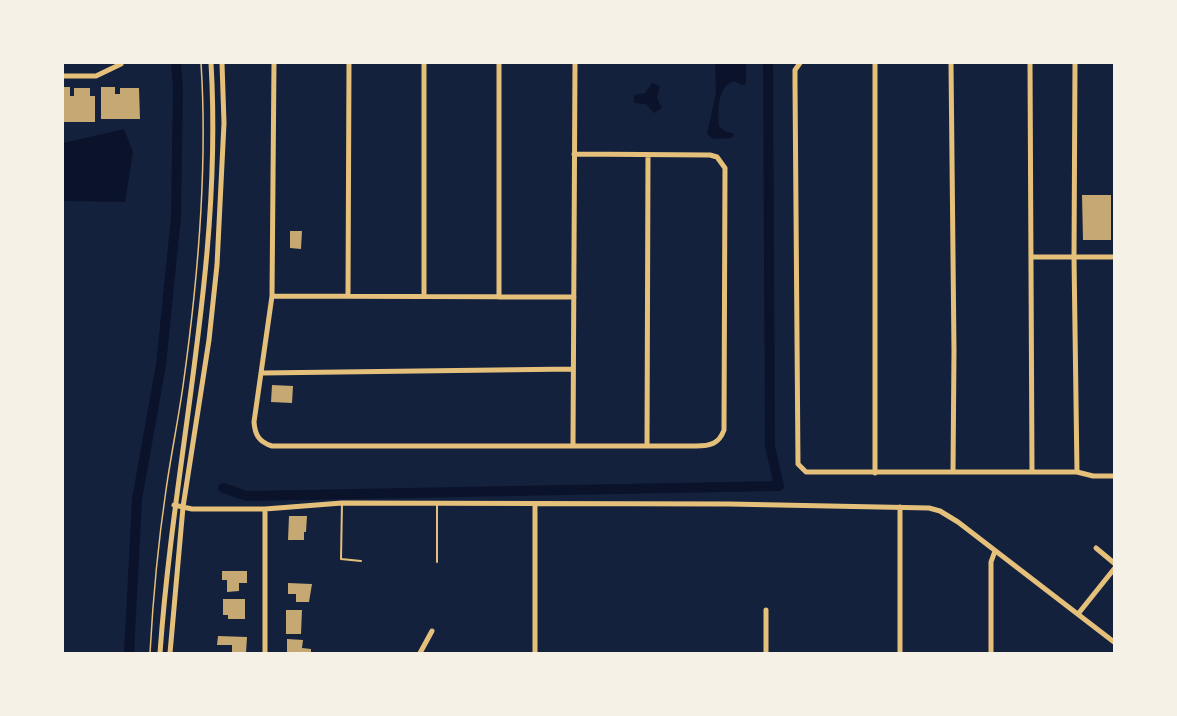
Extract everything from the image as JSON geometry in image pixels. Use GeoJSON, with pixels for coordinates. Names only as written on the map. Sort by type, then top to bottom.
{"type":"FeatureCollection","features":[{"type":"Feature","properties":{"kind":"street"},"geometry":{"type":"LineString","coordinates":[[160,653],[174,505],[198,349],[206,275],[213,155],[211,63]]}},
{"type":"Feature","properties":{"kind":"street"},"geometry":{"type":"LineString","coordinates":[[170,653],[183,507],[209,340],[217,265],[224,123],[222,63]]}},
{"type":"Feature","properties":{"kind":"street"},"geometry":{"type":"LineString","coordinates":[[274,63],[272,296],[255,429],[259,440],[272,447],[709,446],[721,438],[724,430],[724,168],[717,157],[710,155],[574,154]]}},
{"type":"Feature","properties":{"kind":"street"},"geometry":{"type":"LineString","coordinates":[[348,63],[348,296]]}},
{"type":"Feature","properties":{"kind":"street"},"geometry":{"type":"LineString","coordinates":[[424,63],[424,296]]}},
{"type":"Feature","properties":{"kind":"street"},"geometry":{"type":"LineString","coordinates":[[499,63],[499,297]]}},
{"type":"Feature","properties":{"kind":"street"},"geometry":{"type":"LineString","coordinates":[[573,446],[575,63]]}},
{"type":"Feature","properties":{"kind":"street"},"geometry":{"type":"LineString","coordinates":[[799,63],[795,70],[796,458],[801,468],[806,472],[1077,472],[1093,476],[1114,476]]}},
{"type":"Feature","properties":{"kind":"street"},"geometry":{"type":"LineString","coordinates":[[874,63],[875,473]]}},
{"type":"Feature","properties":{"kind":"street"},"geometry":{"type":"LineString","coordinates":[[951,63],[953,472]]}},
{"type":"Feature","properties":{"kind":"street"},"geometry":{"type":"LineString","coordinates":[[1030,63],[1032,472]]}},
{"type":"Feature","properties":{"kind":"street"},"geometry":{"type":"LineString","coordinates":[[1075,63],[1074,257],[1077,472]]}},
{"type":"Feature","properties":{"kind":"street"},"geometry":{"type":"LineString","coordinates":[[63,76],[96,76],[121,64]]}},
{"type":"Feature","properties":{"kind":"street"},"geometry":{"type":"LineString","coordinates":[[647,446],[648,154]]}},
{"type":"Feature","properties":{"kind":"street"},"geometry":{"type":"LineString","coordinates":[[1032,257],[1114,257]]}},
{"type":"Feature","properties":{"kind":"street"},"geometry":{"type":"LineString","coordinates":[[272,296],[574,297]]}},
{"type":"Feature","properties":{"kind":"street"},"geometry":{"type":"LineString","coordinates":[[262,373],[573,369]]}},
{"type":"Feature","properties":{"kind":"street"},"geometry":{"type":"LineString","coordinates":[[174,505],[192,509],[265,508],[342,503],[919,507],[940,512],[958,522],[1114,642]]}},
{"type":"Feature","properties":{"kind":"street"},"geometry":{"type":"LineString","coordinates":[[535,505],[535,653]]}},
{"type":"Feature","properties":{"kind":"street"},"geometry":{"type":"LineString","coordinates":[[900,507],[900,653]]}},
{"type":"Feature","properties":{"kind":"street"},"geometry":{"type":"LineString","coordinates":[[265,508],[265,653]]}},
{"type":"Feature","properties":{"kind":"street"},"geometry":{"type":"LineString","coordinates":[[1096,548],[1114,563]]}},
{"type":"Feature","properties":{"kind":"street"},"geometry":{"type":"LineString","coordinates":[[991,653],[991,562],[995,551]]}},
{"type":"Feature","properties":{"kind":"street"},"geometry":{"type":"LineString","coordinates":[[1078,614],[1114,569]]}},
{"type":"Feature","properties":{"kind":"street"},"geometry":{"type":"LineString","coordinates":[[766,610],[766,653]]}},
{"type":"Feature","properties":{"kind":"street"},"geometry":{"type":"LineString","coordinates":[[420,653],[432,630]]}},
{"type":"Feature","properties":{"kind":"lane"},"geometry":{"type":"LineString","coordinates":[[342,503],[340,556],[344,561],[361,561]]}},
{"type":"Feature","properties":{"kind":"lane"},"geometry":{"type":"LineString","coordinates":[[437,504],[437,562]]}},
{"type":"Feature","properties":{"kind":"path"},"geometry":{"type":"LineString","coordinates":[[150,653],[160,533],[184,376],[196,273],[202,164],[201,63]]}},
{"type":"Feature","properties":{"kind":"water"},"geometry":{"type":"Polygon","coordinates":[[[715,63],[746,63],[746,84],[742,85],[734,81],[728,84],[720,100],[719,126],[735,134],[731,138],[713,139],[707,134],[716,92],[715,63]]]}},
{"type":"Feature","properties":{"kind":"water"},"geometry":{"type":"Polygon","coordinates":[[[652,83],[660,86],[657,98],[662,108],[654,113],[646,104],[634,103],[634,95],[645,93],[652,83]]]}},
{"type":"Feature","properties":{"kind":"water"},"geometry":{"type":"Polygon","coordinates":[[[124,129],[133,152],[125,202],[63,201],[63,143],[124,129]]]}},
{"type":"Feature","properties":{"kind":"building"},"geometry":{"type":"Polygon","coordinates":[[[63,87],[70,87],[70,96],[74,96],[74,88],[90,88],[90,96],[95,96],[95,122],[63,122],[63,87]]]}},
{"type":"Feature","properties":{"kind":"building"},"geometry":{"type":"Polygon","coordinates":[[[101,87],[115,87],[115,94],[120,94],[120,88],[139,88],[140,119],[101,119],[101,87]]]}},
{"type":"Feature","properties":{"kind":"building"},"geometry":{"type":"Polygon","coordinates":[[[1082,195],[1111,195],[1111,240],[1083,240],[1082,195]]]}},
{"type":"Feature","properties":{"kind":"building"},"geometry":{"type":"Polygon","coordinates":[[[290,231],[302,231],[301,249],[290,248],[290,231]]]}},
{"type":"Feature","properties":{"kind":"building"},"geometry":{"type":"Polygon","coordinates":[[[272,385],[293,386],[292,403],[271,402],[272,385]]]}},
{"type":"Feature","properties":{"kind":"building"},"geometry":{"type":"Polygon","coordinates":[[[289,516],[307,516],[304,540],[288,540],[289,516]]]}},
{"type":"Feature","properties":{"kind":"building"},"geometry":{"type":"Polygon","coordinates":[[[222,571],[247,571],[247,583],[239,583],[239,591],[227,592],[227,580],[222,580],[222,571]]]}},
{"type":"Feature","properties":{"kind":"building"},"geometry":{"type":"Polygon","coordinates":[[[288,583],[312,584],[309,602],[296,602],[296,594],[288,594],[288,583]]]}},
{"type":"Feature","properties":{"kind":"building"},"geometry":{"type":"Polygon","coordinates":[[[223,599],[245,599],[245,619],[228,619],[228,615],[223,615],[223,599]]]}},
{"type":"Feature","properties":{"kind":"building"},"geometry":{"type":"Polygon","coordinates":[[[286,610],[302,610],[301,634],[286,634],[286,610]]]}},
{"type":"Feature","properties":{"kind":"building"},"geometry":{"type":"Polygon","coordinates":[[[218,636],[247,637],[246,653],[232,653],[232,645],[217,645],[218,636]]]}},
{"type":"Feature","properties":{"kind":"building"},"geometry":{"type":"Polygon","coordinates":[[[287,639],[303,640],[302,648],[311,649],[311,653],[287,653],[287,639]]]}},
{"type":"Feature","properties":{"kind":"waterway"},"geometry":{"type":"LineString","coordinates":[[129,653],[137,499],[161,365],[176,217],[178,87],[176,63]]}},
{"type":"Feature","properties":{"kind":"waterway"},"geometry":{"type":"LineString","coordinates":[[223,488],[247,496],[779,486],[770,446],[768,63]]}}]}
